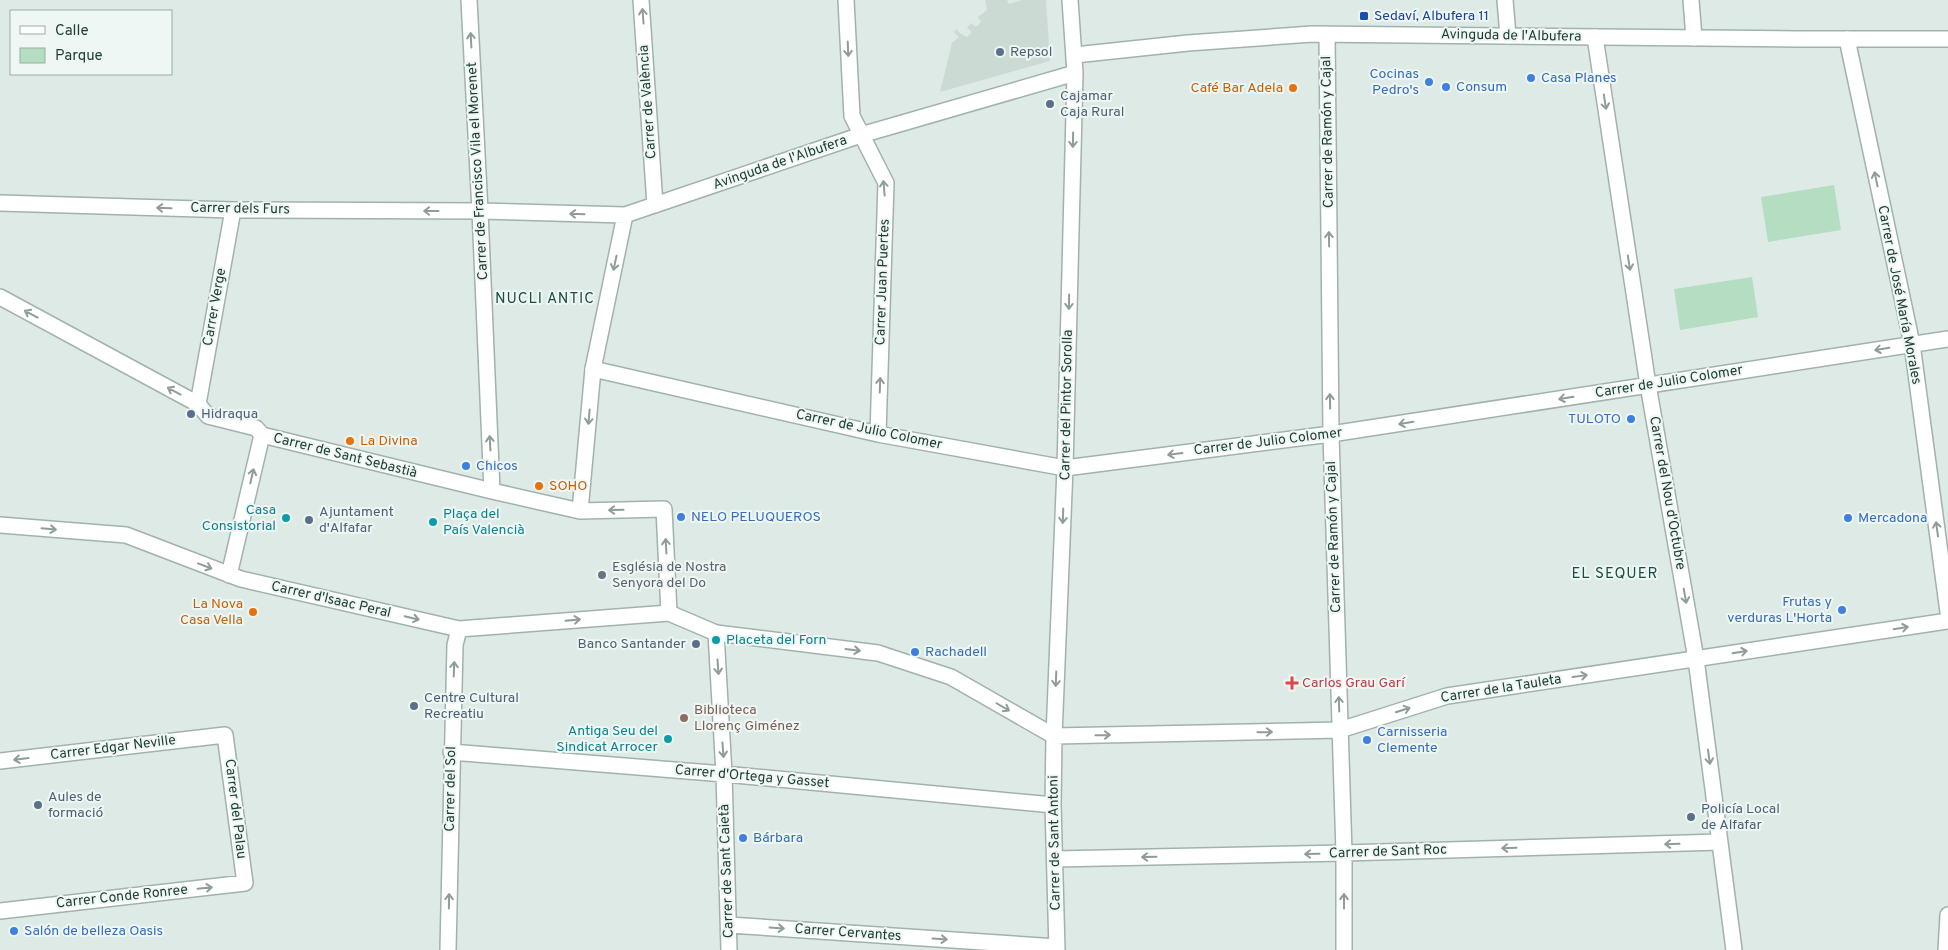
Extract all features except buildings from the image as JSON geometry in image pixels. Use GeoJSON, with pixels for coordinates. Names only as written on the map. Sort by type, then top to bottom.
{"type":"FeatureCollection","features":[{"type":"Feature","properties":{"kind":"street","name":"Carrer de Francisco Vila el Morenet"},"geometry":{"type":"LineString","coordinates":[[470,0],[492,491]]}},
{"type":"Feature","properties":{"kind":"street","name":"Carrer de València"},"geometry":{"type":"LineString","coordinates":[[642,0],[655,205]]}},
{"type":"Feature","properties":{"kind":"street","name":"Carrer Juan Puertes"},"geometry":{"type":"LineString","coordinates":[[846,0],[852,116],[886,183],[878,434]]}},
{"type":"Feature","properties":{"kind":"street","name":"Carrer del Pintor Sorolla"},"geometry":{"type":"LineString","coordinates":[[1054,736],[1066,468],[1075,73],[1070,0]]}},
{"type":"Feature","properties":{"kind":"street"},"geometry":{"type":"LineString","coordinates":[[1505,0],[1508,36]]}},
{"type":"Feature","properties":{"kind":"street"},"geometry":{"type":"LineString","coordinates":[[1690,0],[1694,38]]}},
{"type":"Feature","properties":{"kind":"street","name":"Avinguda de l'Albufera"},"geometry":{"type":"LineString","coordinates":[[1075,55],[1286,35],[1847,40],[1948,39]]}},
{"type":"Feature","properties":{"kind":"street","name":"Carrer de Ramón y Cajal"},"geometry":{"type":"LineString","coordinates":[[1326,35],[1331,434],[1344,853],[1344,950]]}},
{"type":"Feature","properties":{"kind":"street","name":"Carrer del Nou d'Octubre"},"geometry":{"type":"LineString","coordinates":[[1595,37],[1648,385],[1696,659],[1734,950]]}},
{"type":"Feature","properties":{"kind":"street","name":"Carrer de José María Morales"},"geometry":{"type":"LineString","coordinates":[[1847,40],[1912,344],[1948,612]]}},
{"type":"Feature","properties":{"kind":"street","name":"Avinguda de l'Albufera"},"geometry":{"type":"LineString","coordinates":[[480,211],[625,215],[861,135],[1075,73]]}},
{"type":"Feature","properties":{"kind":"street","name":"Carrer dels Furs"},"geometry":{"type":"LineString","coordinates":[[0,203],[233,210],[480,211]]}},
{"type":"Feature","properties":{"kind":"street","name":"Carrer Verge"},"geometry":{"type":"LineString","coordinates":[[198,404],[233,210]]}},
{"type":"Feature","properties":{"kind":"street"},"geometry":{"type":"LineString","coordinates":[[580,511],[593,369],[625,215]]}},
{"type":"Feature","properties":{"kind":"street","name":"Carrer de Sant Sebastià"},"geometry":{"type":"LineString","coordinates":[[0,297],[198,404],[208,416],[256,428],[262,435],[580,511],[664,509],[669,613]]}},
{"type":"Feature","properties":{"kind":"street","name":"Carrer de Julio Colomer"},"geometry":{"type":"LineString","coordinates":[[593,369],[878,434],[1066,468],[1331,434],[1948,339]]}},
{"type":"Feature","properties":{"kind":"street"},"geometry":{"type":"LineString","coordinates":[[229,575],[262,435]]}},
{"type":"Feature","properties":{"kind":"street","name":"Carrer d'Isaac Peral"},"geometry":{"type":"LineString","coordinates":[[0,525],[126,536],[229,575],[459,629],[669,613]]}},
{"type":"Feature","properties":{"kind":"street"},"geometry":{"type":"LineString","coordinates":[[669,613],[716,633],[878,653],[951,677],[1054,736]]}},
{"type":"Feature","properties":{"kind":"street","name":"Carrer de la Tauleta"},"geometry":{"type":"LineString","coordinates":[[1054,736],[1340,730],[1446,696],[1948,621]]}},
{"type":"Feature","properties":{"kind":"street","name":"Carrer del Sol"},"geometry":{"type":"LineString","coordinates":[[448,950],[455,645],[459,629]]}},
{"type":"Feature","properties":{"kind":"street","name":"Carrer de Sant Caietà"},"geometry":{"type":"LineString","coordinates":[[716,633],[724,774],[729,950]]}},
{"type":"Feature","properties":{"kind":"street","name":"Carrer Edgar Neville"},"geometry":{"type":"LineString","coordinates":[[0,761],[226,735]]}},
{"type":"Feature","properties":{"kind":"street","name":"Carrer del Palau"},"geometry":{"type":"LineString","coordinates":[[226,735],[245,883]]}},
{"type":"Feature","properties":{"kind":"street","name":"Carrer de Sant Antoni"},"geometry":{"type":"LineString","coordinates":[[1054,736],[1053,805],[1057,949]]}},
{"type":"Feature","properties":{"kind":"street","name":"Carrer d'Ortega y Gasset"},"geometry":{"type":"LineString","coordinates":[[452,752],[724,774],[1053,805]]}},
{"type":"Feature","properties":{"kind":"street","name":"Carrer de Sant Roc"},"geometry":{"type":"LineString","coordinates":[[1055,859],[1720,842]]}},
{"type":"Feature","properties":{"kind":"street","name":"Carrer Conde Ronree"},"geometry":{"type":"LineString","coordinates":[[0,911],[245,883]]}},
{"type":"Feature","properties":{"kind":"street"},"geometry":{"type":"LineString","coordinates":[[1946,950],[1948,915]]}},
{"type":"Feature","properties":{"kind":"street","name":"Carrer Cervantes"},"geometry":{"type":"LineString","coordinates":[[729,925],[1057,949]]}},
{"type":"Feature","properties":{"kind":"shaded area","name":"Repsol"},"geometry":{"type":"Polygon","coordinates":[[[985,0],[1007,0],[1009,4],[1022,0],[1046,0],[1050,61],[940,92],[952,43],[959,37],[954,32],[957,29],[958,32],[967,37],[972,32],[967,28],[971,23],[976,27],[981,22],[978,17],[987,10],[985,0]]]}},
{"type":"Feature","properties":{"kind":"green space"},"geometry":{"type":"Polygon","coordinates":[[[1834,185],[1841,230],[1768,242],[1761,197],[1834,185]]]}},
{"type":"Feature","properties":{"kind":"green space"},"geometry":{"type":"Polygon","coordinates":[[[1752,277],[1758,317],[1680,330],[1674,289],[1752,277]]]}},
{"type":"Feature","properties":{"kind":"place","name":"Sedaví, Albufera 11"},"geometry":{"type":"Point","coordinates":[1364,16]}},
{"type":"Feature","properties":{"kind":"place","name":"Repsol"},"geometry":{"type":"Point","coordinates":[1000,52]}},
{"type":"Feature","properties":{"kind":"place","name":"Casa Planes"},"geometry":{"type":"Point","coordinates":[1531,78]}},
{"type":"Feature","properties":{"kind":"place","name":"Cocinas Pedro's"},"geometry":{"type":"Point","coordinates":[1429,82]}},
{"type":"Feature","properties":{"kind":"place","name":"Consum"},"geometry":{"type":"Point","coordinates":[1446,87]}},
{"type":"Feature","properties":{"kind":"place","name":"Café Bar Adela"},"geometry":{"type":"Point","coordinates":[1293,88]}},
{"type":"Feature","properties":{"kind":"place","name":"Cajamar Caja Rural"},"geometry":{"type":"Point","coordinates":[1050,104]}},
{"type":"Feature","properties":{"kind":"place","name":"Hidraqua"},"geometry":{"type":"Point","coordinates":[191,414]}},
{"type":"Feature","properties":{"kind":"place","name":"TULOTO"},"geometry":{"type":"Point","coordinates":[1631,419]}},
{"type":"Feature","properties":{"kind":"place","name":"La Divina"},"geometry":{"type":"Point","coordinates":[350,441]}},
{"type":"Feature","properties":{"kind":"place","name":"Chicos"},"geometry":{"type":"Point","coordinates":[466,466]}},
{"type":"Feature","properties":{"kind":"place","name":"SOHO"},"geometry":{"type":"Point","coordinates":[539,486]}},
{"type":"Feature","properties":{"kind":"place","name":"NELO PELUQUEROS"},"geometry":{"type":"Point","coordinates":[681,517]}},
{"type":"Feature","properties":{"kind":"place","name":"Casa Consistorial"},"geometry":{"type":"Point","coordinates":[286,518]}},
{"type":"Feature","properties":{"kind":"place","name":"Mercadona"},"geometry":{"type":"Point","coordinates":[1848,518]}},
{"type":"Feature","properties":{"kind":"place","name":"Ajuntament d'Alfafar"},"geometry":{"type":"Point","coordinates":[309,520]}},
{"type":"Feature","properties":{"kind":"place","name":"Plaça del País Valencià"},"geometry":{"type":"Point","coordinates":[433,522]}},
{"type":"Feature","properties":{"kind":"place","name":"Església de Nostra Senyora del Do"},"geometry":{"type":"Point","coordinates":[602,575]}},
{"type":"Feature","properties":{"kind":"place","name":"Frutas y verduras L'Horta"},"geometry":{"type":"Point","coordinates":[1842,610]}},
{"type":"Feature","properties":{"kind":"place","name":"La Nova Casa Vella"},"geometry":{"type":"Point","coordinates":[253,612]}},
{"type":"Feature","properties":{"kind":"place","name":"Placeta del Forn"},"geometry":{"type":"Point","coordinates":[716,640]}},
{"type":"Feature","properties":{"kind":"place","name":"Banco Santander"},"geometry":{"type":"Point","coordinates":[696,644]}},
{"type":"Feature","properties":{"kind":"place","name":"Rachadell"},"geometry":{"type":"Point","coordinates":[915,652]}},
{"type":"Feature","properties":{"kind":"place","name":"Carlos Grau Garí"},"geometry":{"type":"Point","coordinates":[1292,683]}},
{"type":"Feature","properties":{"kind":"place","name":"Centre Cultural Recreatiu"},"geometry":{"type":"Point","coordinates":[414,706]}},
{"type":"Feature","properties":{"kind":"place","name":"Biblioteca Llorenç Giménez"},"geometry":{"type":"Point","coordinates":[684,718]}},
{"type":"Feature","properties":{"kind":"place","name":"Antiga Seu del Sindicat Arrocer"},"geometry":{"type":"Point","coordinates":[668,739]}},
{"type":"Feature","properties":{"kind":"place","name":"Carnisseria Clemente"},"geometry":{"type":"Point","coordinates":[1367,740]}},
{"type":"Feature","properties":{"kind":"place","name":"Aules de formació"},"geometry":{"type":"Point","coordinates":[38,805]}},
{"type":"Feature","properties":{"kind":"place","name":"Policía Local de Alfafar"},"geometry":{"type":"Point","coordinates":[1691,817]}},
{"type":"Feature","properties":{"kind":"place","name":"Bárbara"},"geometry":{"type":"Point","coordinates":[743,838]}},
{"type":"Feature","properties":{"kind":"place","name":"Salón de belleza Oasis"},"geometry":{"type":"Point","coordinates":[14,931]}},
{"type":"Feature","properties":{"kind":"district","name":"NUCLI ANTIC"},"geometry":{"type":"Point","coordinates":[545,299]}},
{"type":"Feature","properties":{"kind":"district","name":"EL SEQUER"},"geometry":{"type":"Point","coordinates":[1615,574]}}]}
